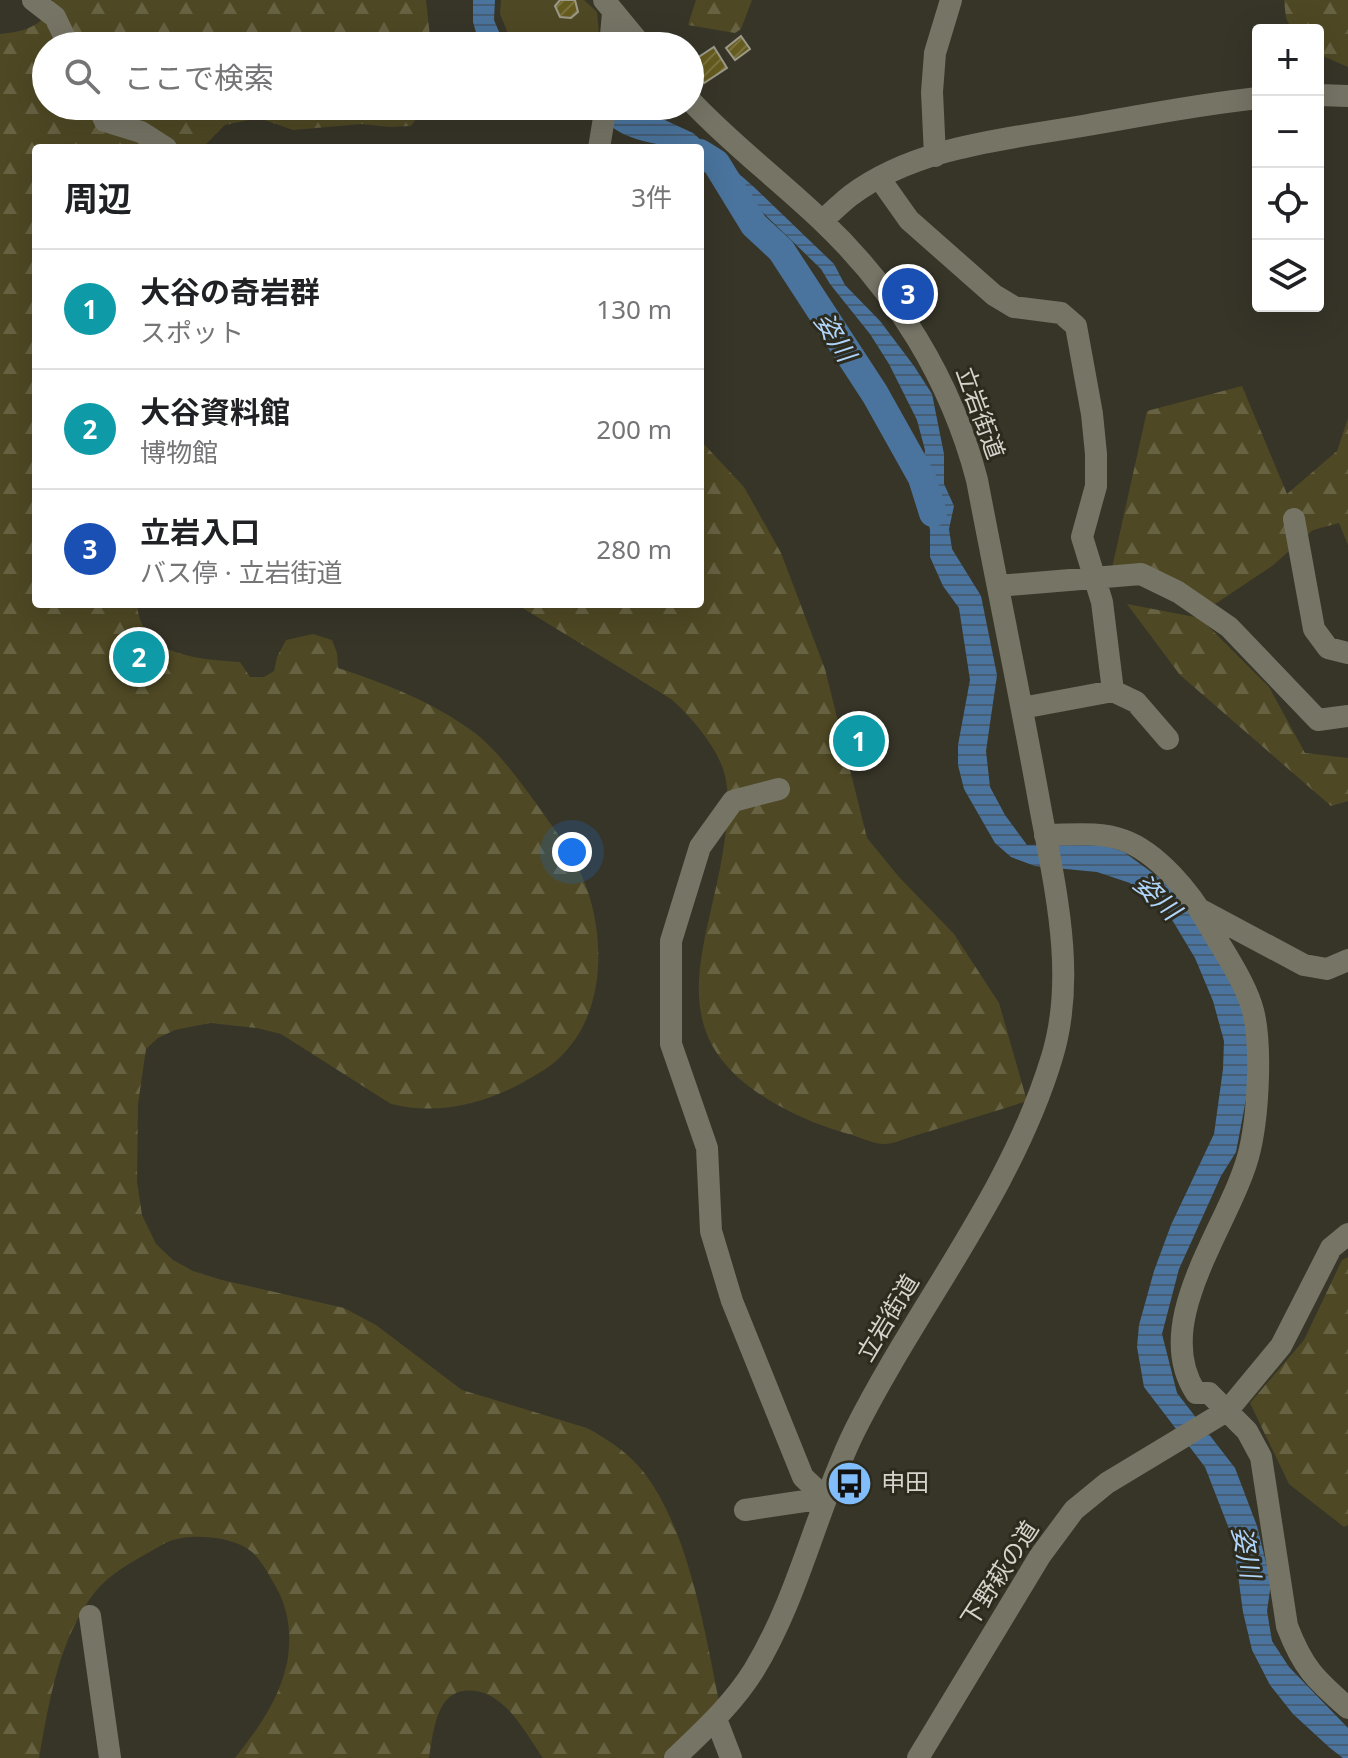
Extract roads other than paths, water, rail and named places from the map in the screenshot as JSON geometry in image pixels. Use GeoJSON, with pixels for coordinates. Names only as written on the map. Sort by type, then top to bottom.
{"type":"FeatureCollection","features":[{"type":"Feature","properties":{"kind":"street"},"geometry":{"type":"LineString","coordinates":[[33,0],[55,17],[62,32]]}},
{"type":"Feature","properties":{"kind":"street"},"geometry":{"type":"LineString","coordinates":[[935,156],[932,92],[935,53],[951,0]]}},
{"type":"Feature","properties":{"kind":"street"},"geometry":{"type":"LineString","coordinates":[[608,7],[609,32]]}},
{"type":"Feature","properties":{"kind":"street"},"geometry":{"type":"LineString","coordinates":[[608,7],[630,32]]}},
{"type":"Feature","properties":{"kind":"street"},"geometry":{"type":"LineString","coordinates":[[1324,95],[1348,96]]}},
{"type":"Feature","properties":{"kind":"street"},"geometry":{"type":"LineString","coordinates":[[822,221],[851,195],[935,156],[1001,140],[1252,99]]}},
{"type":"Feature","properties":{"kind":"street","name":"立岩街道"},"geometry":{"type":"LineString","coordinates":[[675,1758],[716,1719],[753,1671],[784,1612],[825,1498],[868,1404],[1020,1142],[1058,1036],[1064,993],[1063,957],[1045,835],[966,437],[934,364],[890,298],[822,221],[704,113]]}},
{"type":"Feature","properties":{"kind":"street"},"geometry":{"type":"LineString","coordinates":[[105,120],[141,132],[160,144]]}},
{"type":"Feature","properties":{"kind":"street"},"geometry":{"type":"LineString","coordinates":[[600,142],[604,120]]}},
{"type":"Feature","properties":{"kind":"street"},"geometry":{"type":"LineString","coordinates":[[880,179],[909,220],[994,295],[1014,307],[1061,313],[1076,326],[1096,454],[1096,486],[1082,537],[1102,602],[1113,691]]}},
{"type":"Feature","properties":{"kind":"street"},"geometry":{"type":"LineString","coordinates":[[1294,519],[1314,629],[1328,648],[1348,653]]}},
{"type":"Feature","properties":{"kind":"street"},"geometry":{"type":"LineString","coordinates":[[998,586],[1141,574],[1178,592],[1229,627],[1318,720],[1348,716]]}},
{"type":"Feature","properties":{"kind":"street"},"geometry":{"type":"LineString","coordinates":[[1022,708],[1113,691],[1136,702],[1168,739]]}},
{"type":"Feature","properties":{"kind":"street"},"geometry":{"type":"LineString","coordinates":[[779,789],[733,801],[700,847],[671,941],[671,1044],[707,1148],[711,1231],[732,1301],[803,1477],[825,1498]]}},
{"type":"Feature","properties":{"kind":"street"},"geometry":{"type":"LineString","coordinates":[[1045,835],[1097,835],[1124,840],[1152,858],[1175,878],[1200,909],[1252,1005],[1257,1043],[1257,1092],[1250,1150],[1226,1213],[1196,1273],[1183,1325],[1185,1376],[1196,1393],[1209,1393],[1220,1416],[1247,1431],[1261,1457],[1287,1626],[1309,1672],[1348,1708]]}},
{"type":"Feature","properties":{"kind":"street"},"geometry":{"type":"LineString","coordinates":[[1200,909],[1304,965],[1327,969],[1348,960]]}},
{"type":"Feature","properties":{"kind":"street"},"geometry":{"type":"LineString","coordinates":[[1220,1416],[1281,1346],[1331,1248],[1348,1234]]}},
{"type":"Feature","properties":{"kind":"street","name":"下野萩の道"},"geometry":{"type":"LineString","coordinates":[[918,1758],[1040,1556],[1074,1510],[1107,1483],[1220,1416]]}},
{"type":"Feature","properties":{"kind":"street"},"geometry":{"type":"LineString","coordinates":[[745,1510],[825,1498]]}},
{"type":"Feature","properties":{"kind":"street"},"geometry":{"type":"LineString","coordinates":[[90,1616],[110,1758]]}},
{"type":"Feature","properties":{"kind":"street"},"geometry":{"type":"LineString","coordinates":[[716,1719],[731,1758]]}},
{"type":"Feature","properties":{"kind":"water"},"geometry":{"type":"Polygon","coordinates":[[[473,0],[495,0],[494,20],[499,32],[476,32],[473,0]]]}},
{"type":"Feature","properties":{"kind":"water"},"geometry":{"type":"Polygon","coordinates":[[[612,120],[665,120],[693,133],[834,264],[845,285],[880,321],[914,366],[932,394],[944,454],[944,484],[954,506],[949,529],[952,549],[981,596],[997,675],[986,751],[990,787],[1005,815],[1027,845],[1101,844],[1124,852],[1177,891],[1241,995],[1249,1030],[1247,1094],[1236,1152],[1221,1176],[1179,1269],[1162,1334],[1177,1393],[1235,1468],[1257,1526],[1271,1583],[1267,1611],[1272,1641],[1289,1667],[1348,1728],[1348,1758],[1343,1758],[1330,1748],[1293,1714],[1270,1685],[1252,1650],[1243,1612],[1233,1539],[1205,1467],[1144,1387],[1137,1347],[1139,1325],[1171,1225],[1214,1134],[1223,1069],[1224,1041],[1213,1001],[1195,958],[1168,913],[1130,883],[1097,872],[1035,866],[1011,857],[995,843],[964,789],[958,765],[958,745],[970,680],[959,608],[943,586],[930,557],[930,530],[922,488],[925,450],[917,420],[889,364],[821,269],[714,165],[704,159],[704,144],[654,144],[612,127],[612,120]]]}},
{"type":"Feature","properties":{"kind":"waterway","name":"姿川"},"geometry":{"type":"LineString","coordinates":[[704,156],[716,163],[754,225],[781,250],[875,394],[922,478],[933,513]]}},
{"type":"Feature","properties":{"kind":"place","name":"立岩入口"},"geometry":{"type":"Point","coordinates":[908,294]}},
{"type":"Feature","properties":{"kind":"place","name":"大谷資料館"},"geometry":{"type":"Point","coordinates":[139,657]}},
{"type":"Feature","properties":{"kind":"place","name":"大谷の奇岩群"},"geometry":{"type":"Point","coordinates":[859,741]}},
{"type":"Feature","properties":{"kind":"place","name":"申田"},"geometry":{"type":"Point","coordinates":[850,1483]}}]}
